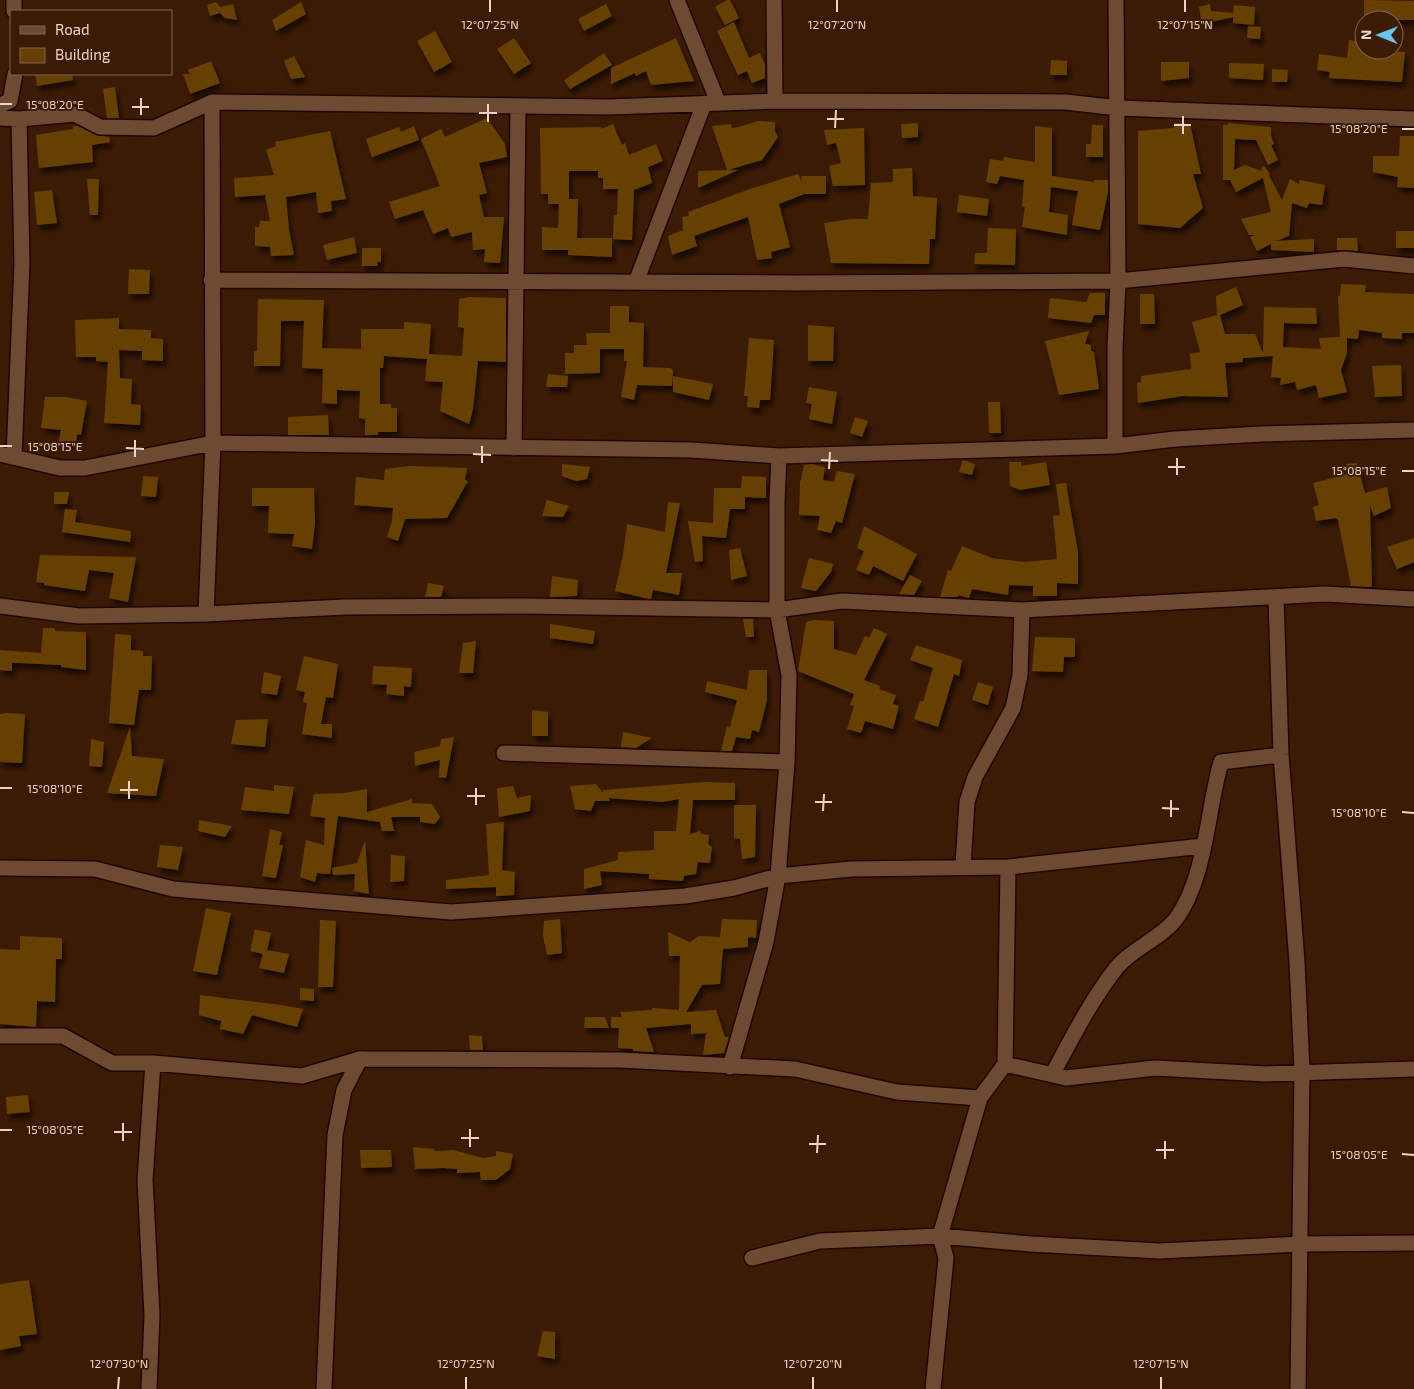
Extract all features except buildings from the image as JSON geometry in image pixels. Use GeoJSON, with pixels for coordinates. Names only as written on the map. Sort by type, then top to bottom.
{"type":"FeatureCollection","features":[{"type":"Feature","properties":{"kind":"street"},"geometry":{"type":"LineString","coordinates":[[636,282],[711,103],[677,0]]}},
{"type":"Feature","properties":{"kind":"street"},"geometry":{"type":"LineString","coordinates":[[774,0],[775,100]]}},
{"type":"Feature","properties":{"kind":"street"},"geometry":{"type":"LineString","coordinates":[[1115,446],[1115,348],[1118,281],[1116,0]]}},
{"type":"Feature","properties":{"kind":"street"},"geometry":{"type":"LineString","coordinates":[[0,105],[10,101],[15,75]]}},
{"type":"Feature","properties":{"kind":"street"},"geometry":{"type":"LineString","coordinates":[[0,118],[19,119],[75,114],[100,127],[154,128],[212,102],[518,107],[775,100],[1066,102],[1118,108],[1414,119]]}},
{"type":"Feature","properties":{"kind":"street"},"geometry":{"type":"LineString","coordinates":[[206,614],[213,443],[211,280],[212,102]]}},
{"type":"Feature","properties":{"kind":"street"},"geometry":{"type":"LineString","coordinates":[[514,448],[518,280],[518,107]]}},
{"type":"Feature","properties":{"kind":"street"},"geometry":{"type":"LineString","coordinates":[[19,119],[22,263],[7,455],[60,468],[85,468],[213,443],[691,450],[779,456],[1115,446],[1175,439],[1261,434],[1414,430]]}},
{"type":"Feature","properties":{"kind":"street"},"geometry":{"type":"LineString","coordinates":[[211,280],[636,282],[1118,281],[1344,259],[1414,266]]}},
{"type":"Feature","properties":{"kind":"street"},"geometry":{"type":"LineString","coordinates":[[730,1067],[766,942],[778,876],[787,762],[789,674],[777,610],[779,456]]}},
{"type":"Feature","properties":{"kind":"street"},"geometry":{"type":"LineString","coordinates":[[0,606],[79,616],[206,614],[345,607],[525,606],[777,610],[842,601],[1022,610],[1325,594],[1414,599]]}},
{"type":"Feature","properties":{"kind":"street"},"geometry":{"type":"LineString","coordinates":[[1276,597],[1281,755],[1297,962],[1302,1071],[1298,1389]]}},
{"type":"Feature","properties":{"kind":"street"},"geometry":{"type":"LineString","coordinates":[[963,866],[967,802],[974,777],[1013,708],[1020,675],[1022,610]]}},
{"type":"Feature","properties":{"kind":"street"},"geometry":{"type":"LineString","coordinates":[[504,753],[787,762]]}},
{"type":"Feature","properties":{"kind":"street"},"geometry":{"type":"LineString","coordinates":[[1052,1075],[1083,1019],[1118,966],[1176,919],[1196,880],[1212,794],[1221,762],[1281,755]]}},
{"type":"Feature","properties":{"kind":"street"},"geometry":{"type":"LineString","coordinates":[[0,868],[95,869],[173,889],[451,912],[685,896],[734,888],[778,876],[851,869],[963,866],[1008,867],[1203,846]]}},
{"type":"Feature","properties":{"kind":"street"},"geometry":{"type":"LineString","coordinates":[[933,1389],[946,1258],[940,1236],[980,1098],[1005,1064],[1008,867]]}},
{"type":"Feature","properties":{"kind":"street"},"geometry":{"type":"LineString","coordinates":[[0,1036],[63,1036],[112,1063],[153,1063],[302,1076],[360,1059],[620,1060],[795,1069],[898,1092],[980,1098]]}},
{"type":"Feature","properties":{"kind":"street"},"geometry":{"type":"LineString","coordinates":[[324,1389],[335,1135],[344,1090],[360,1059]]}},
{"type":"Feature","properties":{"kind":"street"},"geometry":{"type":"LineString","coordinates":[[149,1389],[152,1315],[145,1180],[153,1063]]}},
{"type":"Feature","properties":{"kind":"street"},"geometry":{"type":"LineString","coordinates":[[1005,1064],[1066,1078],[1155,1068],[1266,1074],[1302,1071],[1414,1069]]}},
{"type":"Feature","properties":{"kind":"street"},"geometry":{"type":"LineString","coordinates":[[752,1258],[820,1241],[940,1236],[1031,1244],[1159,1251],[1300,1244],[1414,1243]]}}]}
